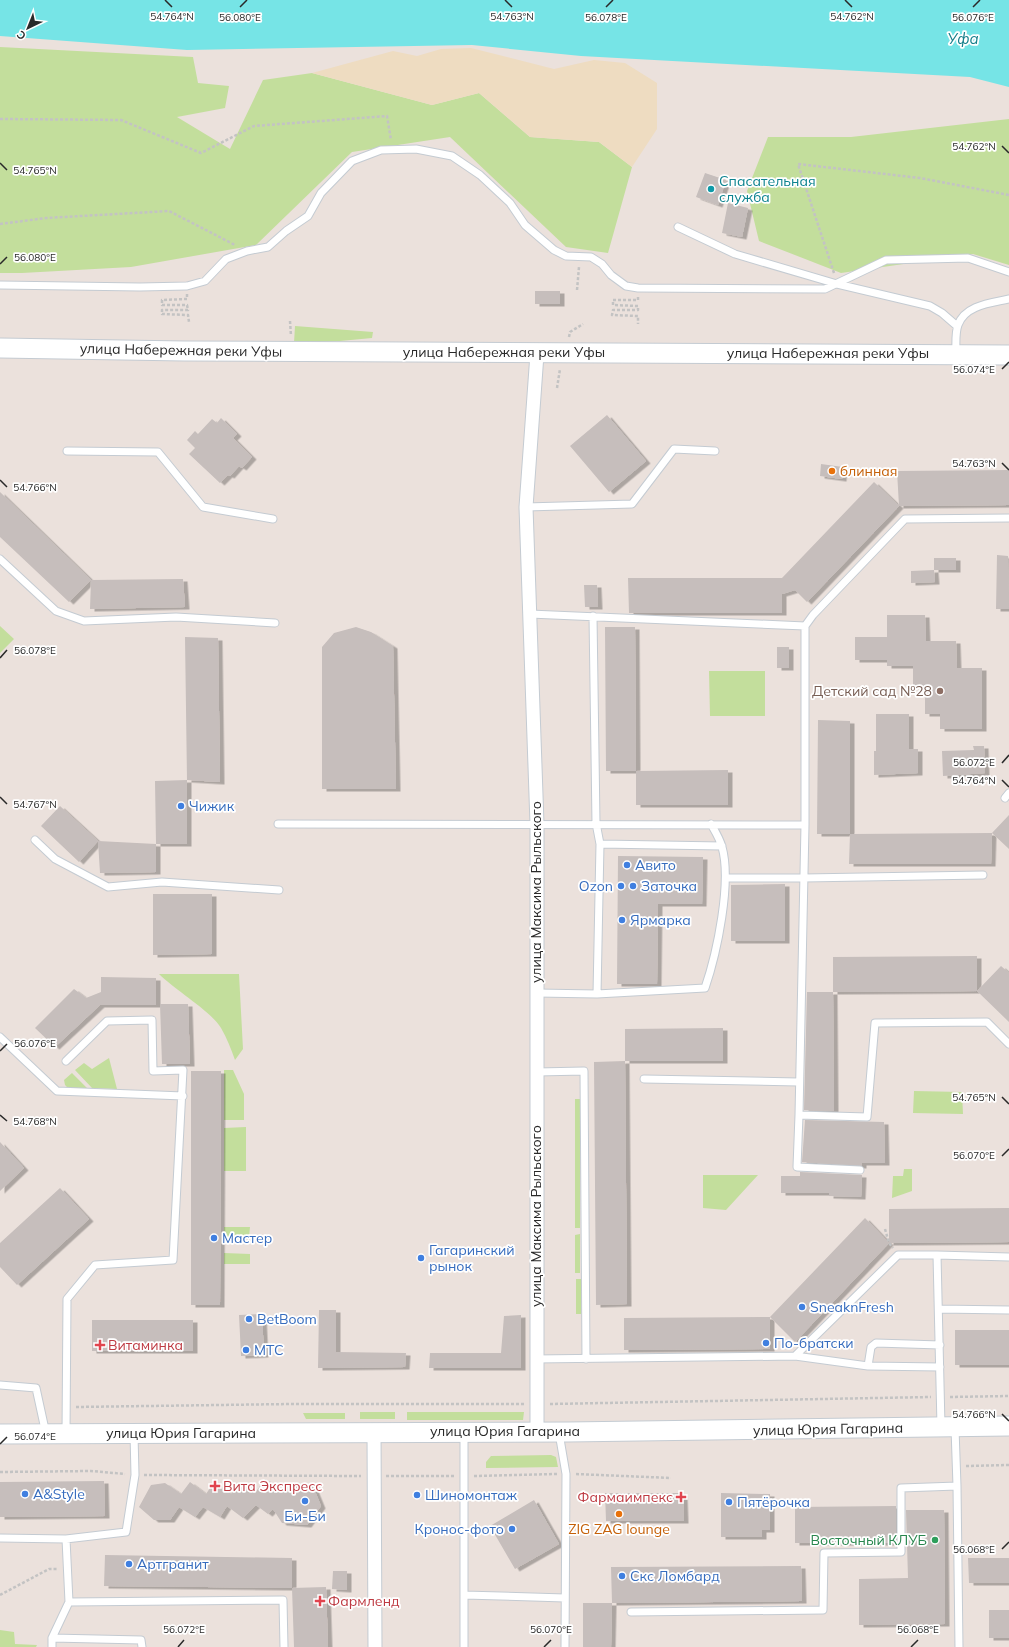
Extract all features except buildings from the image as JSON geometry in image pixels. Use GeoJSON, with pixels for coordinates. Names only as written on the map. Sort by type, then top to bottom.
{"type":"FeatureCollection","features":[{"type":"Feature","properties":{"kind":"street","name":"улица Набережная реки Уфы"},"geometry":{"type":"LineString","coordinates":[[0,348],[537,354],[612,352],[1009,354]]}},
{"type":"Feature","properties":{"kind":"street","name":"улица Максима Рыльского"},"geometry":{"type":"LineString","coordinates":[[537,354],[526,507],[537,824],[535,1359],[537,1431]]}},
{"type":"Feature","properties":{"kind":"street","name":"улица Юрия Гагарина"},"geometry":{"type":"LineString","coordinates":[[0,1434],[948,1428],[1009,1426]]}},
{"type":"Feature","properties":{"kind":"street"},"geometry":{"type":"LineString","coordinates":[[374,1431],[375,1647]]}},
{"type":"Feature","properties":{"kind":"lane"},"geometry":{"type":"LineString","coordinates":[[0,285],[140,288],[187,286],[205,281],[226,260],[246,251],[268,247],[286,231],[308,216],[321,193],[352,161],[381,150],[416,149],[452,156],[480,175],[510,203],[525,225],[554,250],[566,256],[591,257],[602,264],[611,275],[626,286],[638,288],[825,289],[886,260],[968,258],[1009,272]]}},
{"type":"Feature","properties":{"kind":"lane"},"geometry":{"type":"LineString","coordinates":[[678,227],[736,254],[837,284],[930,306],[942,313],[957,326]]}},
{"type":"Feature","properties":{"kind":"lane"},"geometry":{"type":"LineString","coordinates":[[956,354],[957,326],[963,317],[976,307],[1009,298]]}},
{"type":"Feature","properties":{"kind":"lane"},"geometry":{"type":"LineString","coordinates":[[526,507],[632,504],[674,449],[715,451]]}},
{"type":"Feature","properties":{"kind":"lane"},"geometry":{"type":"LineString","coordinates":[[68,451],[158,452],[203,507],[273,519]]}},
{"type":"Feature","properties":{"kind":"lane"},"geometry":{"type":"LineString","coordinates":[[860,1170],[797,1167],[805,825],[805,626],[813,615],[905,519],[1009,518]]}},
{"type":"Feature","properties":{"kind":"lane"},"geometry":{"type":"LineString","coordinates":[[0,559],[56,611],[84,622],[176,617],[275,623]]}},
{"type":"Feature","properties":{"kind":"lane"},"geometry":{"type":"LineString","coordinates":[[530,614],[805,626]]}},
{"type":"Feature","properties":{"kind":"lane"},"geometry":{"type":"LineString","coordinates":[[593,616],[596,823],[600,844],[597,994]]}},
{"type":"Feature","properties":{"kind":"lane"},"geometry":{"type":"LineString","coordinates":[[278,824],[596,823],[805,825]]}},
{"type":"Feature","properties":{"kind":"lane"},"geometry":{"type":"LineString","coordinates":[[537,993],[597,994],[705,988],[711,971],[721,919],[726,878],[722,846],[711,824]]}},
{"type":"Feature","properties":{"kind":"lane"},"geometry":{"type":"LineString","coordinates":[[35,840],[55,859],[108,887],[162,882],[279,890]]}},
{"type":"Feature","properties":{"kind":"lane"},"geometry":{"type":"LineString","coordinates":[[600,844],[722,846]]}},
{"type":"Feature","properties":{"kind":"lane"},"geometry":{"type":"LineString","coordinates":[[726,878],[983,875]]}},
{"type":"Feature","properties":{"kind":"lane"},"geometry":{"type":"LineString","coordinates":[[66,1060],[107,1021],[152,1020],[153,1071],[183,1070],[183,1096],[173,1260],[95,1265],[67,1299],[66,1434]]}},
{"type":"Feature","properties":{"kind":"lane"},"geometry":{"type":"LineString","coordinates":[[799,1115],[867,1117],[875,1023],[987,1022],[1009,1044]]}},
{"type":"Feature","properties":{"kind":"lane"},"geometry":{"type":"LineString","coordinates":[[0,1037],[57,1091],[183,1096]]}},
{"type":"Feature","properties":{"kind":"lane"},"geometry":{"type":"LineString","coordinates":[[537,1072],[584,1071],[586,1359]]}},
{"type":"Feature","properties":{"kind":"lane"},"geometry":{"type":"LineString","coordinates":[[644,1079],[798,1082]]}},
{"type":"Feature","properties":{"kind":"lane"},"geometry":{"type":"LineString","coordinates":[[795,1356],[898,1255],[1009,1257]]}},
{"type":"Feature","properties":{"kind":"lane"},"geometry":{"type":"LineString","coordinates":[[937,1255],[940,1367],[948,1428],[957,1466],[959,1647]]}},
{"type":"Feature","properties":{"kind":"lane"},"geometry":{"type":"LineString","coordinates":[[939,1310],[1009,1310]]}},
{"type":"Feature","properties":{"kind":"lane"},"geometry":{"type":"LineString","coordinates":[[868,1366],[872,1347],[876,1343],[940,1345]]}},
{"type":"Feature","properties":{"kind":"lane"},"geometry":{"type":"LineString","coordinates":[[535,1359],[795,1356],[868,1366],[940,1367]]}},
{"type":"Feature","properties":{"kind":"lane"},"geometry":{"type":"LineString","coordinates":[[0,1385],[36,1388],[46,1434]]}},
{"type":"Feature","properties":{"kind":"lane"},"geometry":{"type":"LineString","coordinates":[[464,1431],[464,1647]]}},
{"type":"Feature","properties":{"kind":"lane"},"geometry":{"type":"LineString","coordinates":[[558,1431],[566,1474],[565,1647]]}},
{"type":"Feature","properties":{"kind":"lane"},"geometry":{"type":"LineString","coordinates":[[0,1538],[66,1539],[126,1532],[135,1475],[134,1434]]}},
{"type":"Feature","properties":{"kind":"lane"},"geometry":{"type":"LineString","coordinates":[[630,1612],[824,1610],[824,1553],[902,1552],[900,1488],[957,1486]]}},
{"type":"Feature","properties":{"kind":"lane"},"geometry":{"type":"LineString","coordinates":[[52,1647],[52,1638],[69,1602],[66,1539]]}},
{"type":"Feature","properties":{"kind":"lane"},"geometry":{"type":"LineString","coordinates":[[464,1595],[565,1598]]}},
{"type":"Feature","properties":{"kind":"lane"},"geometry":{"type":"LineString","coordinates":[[69,1602],[283,1600],[284,1647]]}},
{"type":"Feature","properties":{"kind":"lane"},"geometry":{"type":"LineString","coordinates":[[52,1638],[141,1640],[142,1647]]}},
{"type":"Feature","properties":{"kind":"path"},"geometry":{"type":"LineString","coordinates":[[0,119],[121,120],[201,153],[254,126],[387,116],[393,150]]}},
{"type":"Feature","properties":{"kind":"path"},"geometry":{"type":"LineString","coordinates":[[837,284],[798,164],[920,178],[1009,195]]}},
{"type":"Feature","properties":{"kind":"path"},"geometry":{"type":"LineString","coordinates":[[0,224],[46,218],[169,211],[246,251]]}},
{"type":"Feature","properties":{"kind":"path"},"geometry":{"type":"LineString","coordinates":[[577,290],[579,261]]}},
{"type":"Feature","properties":{"kind":"path"},"geometry":{"type":"LineString","coordinates":[[187,291],[187,299],[162,300],[162,305],[187,305],[188,310],[162,310],[162,314],[188,316],[189,322]]}},
{"type":"Feature","properties":{"kind":"path"},"geometry":{"type":"LineString","coordinates":[[638,293],[638,300],[613,300],[613,305],[638,306],[638,310],[613,310],[612,315],[638,316],[638,324]]}},
{"type":"Feature","properties":{"kind":"path"},"geometry":{"type":"LineString","coordinates":[[886,1229],[889,1243],[898,1255]]}},
{"type":"Feature","properties":{"kind":"path"},"geometry":{"type":"LineString","coordinates":[[957,1466],[1009,1465]]}},
{"type":"Feature","properties":{"kind":"path"},"geometry":{"type":"LineString","coordinates":[[0,1472],[91,1471],[135,1475],[374,1476],[566,1474],[672,1478]]}},
{"type":"Feature","properties":{"kind":"path"},"geometry":{"type":"LineString","coordinates":[[0,1595],[49,1569],[68,1568]]}},
{"type":"Feature","properties":{"kind":"green space"},"geometry":{"type":"Polygon","coordinates":[[[0,47],[193,57],[198,83],[229,86],[225,108],[177,117],[230,149],[263,80],[312,73],[432,105],[479,93],[530,137],[599,142],[632,167],[608,253],[566,247],[450,137],[352,152],[256,245],[131,267],[0,273],[0,47]]]}},
{"type":"Feature","properties":{"kind":"green space"},"geometry":{"type":"Polygon","coordinates":[[[1009,119],[1009,265],[973,254],[841,273],[759,241],[747,191],[768,137],[851,137],[1009,119]]]}},
{"type":"Feature","properties":{"kind":"green space"},"geometry":{"type":"Polygon","coordinates":[[[295,326],[373,332],[372,338],[294,343],[295,326]]]}},
{"type":"Feature","properties":{"kind":"green space"},"geometry":{"type":"Polygon","coordinates":[[[0,626],[14,639],[0,653],[0,626]]]}},
{"type":"Feature","properties":{"kind":"green space"},"geometry":{"type":"Polygon","coordinates":[[[709,671],[765,671],[765,716],[710,716],[709,671]]]}},
{"type":"Feature","properties":{"kind":"green space"},"geometry":{"type":"Polygon","coordinates":[[[159,974],[239,974],[243,1049],[235,1060],[221,1028],[210,1015],[159,974]]]}},
{"type":"Feature","properties":{"kind":"green space"},"geometry":{"type":"Polygon","coordinates":[[[109,1058],[117,1089],[92,1088],[75,1070],[84,1063],[92,1069],[109,1058]]]}},
{"type":"Feature","properties":{"kind":"green space"},"geometry":{"type":"Polygon","coordinates":[[[224,1070],[233,1070],[244,1094],[244,1120],[224,1120],[224,1070]]]}},
{"type":"Feature","properties":{"kind":"green space"},"geometry":{"type":"Polygon","coordinates":[[[72,1073],[87,1088],[68,1088],[65,1085],[64,1080],[72,1073]]]}},
{"type":"Feature","properties":{"kind":"green space"},"geometry":{"type":"Polygon","coordinates":[[[914,1091],[962,1092],[963,1114],[913,1113],[914,1091]]]}},
{"type":"Feature","properties":{"kind":"green space"},"geometry":{"type":"Polygon","coordinates":[[[575,1099],[580,1099],[580,1228],[575,1228],[575,1099]]]}},
{"type":"Feature","properties":{"kind":"green space"},"geometry":{"type":"Polygon","coordinates":[[[246,1127],[246,1171],[224,1171],[224,1128],[246,1127]]]}},
{"type":"Feature","properties":{"kind":"green space"},"geometry":{"type":"Polygon","coordinates":[[[904,1169],[912,1169],[912,1191],[892,1198],[893,1176],[903,1176],[904,1169]]]}},
{"type":"Feature","properties":{"kind":"green space"},"geometry":{"type":"Polygon","coordinates":[[[703,1175],[758,1175],[726,1210],[703,1208],[703,1175]]]}},
{"type":"Feature","properties":{"kind":"green space"},"geometry":{"type":"Polygon","coordinates":[[[224,1227],[250,1227],[249,1237],[224,1237],[224,1227]]]}},
{"type":"Feature","properties":{"kind":"green space"},"geometry":{"type":"Polygon","coordinates":[[[580,1234],[580,1273],[575,1273],[575,1235],[580,1234]]]}},
{"type":"Feature","properties":{"kind":"green space"},"geometry":{"type":"Polygon","coordinates":[[[224,1253],[250,1254],[250,1264],[224,1264],[224,1253]]]}},
{"type":"Feature","properties":{"kind":"green space"},"geometry":{"type":"Polygon","coordinates":[[[576,1279],[581,1279],[581,1314],[576,1314],[576,1279]]]}},
{"type":"Feature","properties":{"kind":"green space"},"geometry":{"type":"Polygon","coordinates":[[[360,1412],[395,1412],[395,1419],[360,1419],[360,1412]]]}},
{"type":"Feature","properties":{"kind":"green space"},"geometry":{"type":"Polygon","coordinates":[[[407,1412],[524,1412],[523,1420],[407,1420],[407,1412]]]}},
{"type":"Feature","properties":{"kind":"green space"},"geometry":{"type":"Polygon","coordinates":[[[303,1413],[345,1413],[345,1419],[306,1419],[303,1413]]]}},
{"type":"Feature","properties":{"kind":"green space"},"geometry":{"type":"Polygon","coordinates":[[[551,1455],[556,1457],[558,1467],[486,1468],[486,1462],[491,1456],[551,1455]]]}},
{"type":"Feature","properties":{"kind":"green space"},"geometry":{"type":"Polygon","coordinates":[[[0,1630],[14,1632],[15,1644],[37,1645],[36,1647],[0,1647],[0,1630]]]}},
{"type":"Feature","properties":{"kind":"sand"},"geometry":{"type":"Polygon","coordinates":[[[471,48],[554,69],[594,60],[625,63],[657,83],[657,129],[632,167],[599,142],[530,137],[479,93],[432,105],[312,73],[393,51],[417,56],[441,49],[471,48]]]}},
{"type":"Feature","properties":{"kind":"water","name":"Уфа"},"geometry":{"type":"Polygon","coordinates":[[[0,0],[1009,0],[1009,87],[970,77],[581,56],[472,45],[187,50],[0,36],[0,0]]]}},
{"type":"Feature","properties":{"kind":"place","name":"Спасательная служба"},"geometry":{"type":"Point","coordinates":[711,189]}},
{"type":"Feature","properties":{"kind":"place","name":"блинная"},"geometry":{"type":"Point","coordinates":[832,471]}},
{"type":"Feature","properties":{"kind":"place","name":"Детский сад №28"},"geometry":{"type":"Point","coordinates":[940,691]}},
{"type":"Feature","properties":{"kind":"place","name":"Чижик"},"geometry":{"type":"Point","coordinates":[181,806]}},
{"type":"Feature","properties":{"kind":"place","name":"Авито"},"geometry":{"type":"Point","coordinates":[627,865]}},
{"type":"Feature","properties":{"kind":"place","name":"Ozon"},"geometry":{"type":"Point","coordinates":[621,886]}},
{"type":"Feature","properties":{"kind":"place","name":"Заточка"},"geometry":{"type":"Point","coordinates":[633,886]}},
{"type":"Feature","properties":{"kind":"place","name":"Ярмарка"},"geometry":{"type":"Point","coordinates":[622,920]}},
{"type":"Feature","properties":{"kind":"place","name":"Мастер"},"geometry":{"type":"Point","coordinates":[214,1238]}},
{"type":"Feature","properties":{"kind":"place","name":"Гагаринский рынок"},"geometry":{"type":"Point","coordinates":[421,1258]}},
{"type":"Feature","properties":{"kind":"place","name":"SneaknFresh"},"geometry":{"type":"Point","coordinates":[802,1307]}},
{"type":"Feature","properties":{"kind":"place","name":"BetBoom"},"geometry":{"type":"Point","coordinates":[249,1319]}},
{"type":"Feature","properties":{"kind":"place","name":"По-братски"},"geometry":{"type":"Point","coordinates":[766,1343]}},
{"type":"Feature","properties":{"kind":"place","name":"Витаминка"},"geometry":{"type":"Point","coordinates":[100,1345]}},
{"type":"Feature","properties":{"kind":"place","name":"МТС"},"geometry":{"type":"Point","coordinates":[246,1350]}},
{"type":"Feature","properties":{"kind":"place","name":"Вита Экспресс"},"geometry":{"type":"Point","coordinates":[215,1486]}},
{"type":"Feature","properties":{"kind":"place","name":"A&Style"},"geometry":{"type":"Point","coordinates":[25,1494]}},
{"type":"Feature","properties":{"kind":"place","name":"Шиномонтаж"},"geometry":{"type":"Point","coordinates":[417,1495]}},
{"type":"Feature","properties":{"kind":"place","name":"Фармаимпекс"},"geometry":{"type":"Point","coordinates":[681,1497]}},
{"type":"Feature","properties":{"kind":"place","name":"Би-Би"},"geometry":{"type":"Point","coordinates":[305,1501]}},
{"type":"Feature","properties":{"kind":"place","name":"Пятёрочка"},"geometry":{"type":"Point","coordinates":[729,1502]}},
{"type":"Feature","properties":{"kind":"place","name":"ZIG ZAG lounge"},"geometry":{"type":"Point","coordinates":[619,1514]}},
{"type":"Feature","properties":{"kind":"place","name":"Кронос-фото"},"geometry":{"type":"Point","coordinates":[512,1529]}},
{"type":"Feature","properties":{"kind":"place","name":"Восточный КЛУБ"},"geometry":{"type":"Point","coordinates":[935,1540]}},
{"type":"Feature","properties":{"kind":"place","name":"Артгранит"},"geometry":{"type":"Point","coordinates":[129,1564]}},
{"type":"Feature","properties":{"kind":"place","name":"Скс Ломбард"},"geometry":{"type":"Point","coordinates":[622,1576]}},
{"type":"Feature","properties":{"kind":"place","name":"Фармленд"},"geometry":{"type":"Point","coordinates":[320,1601]}}]}
